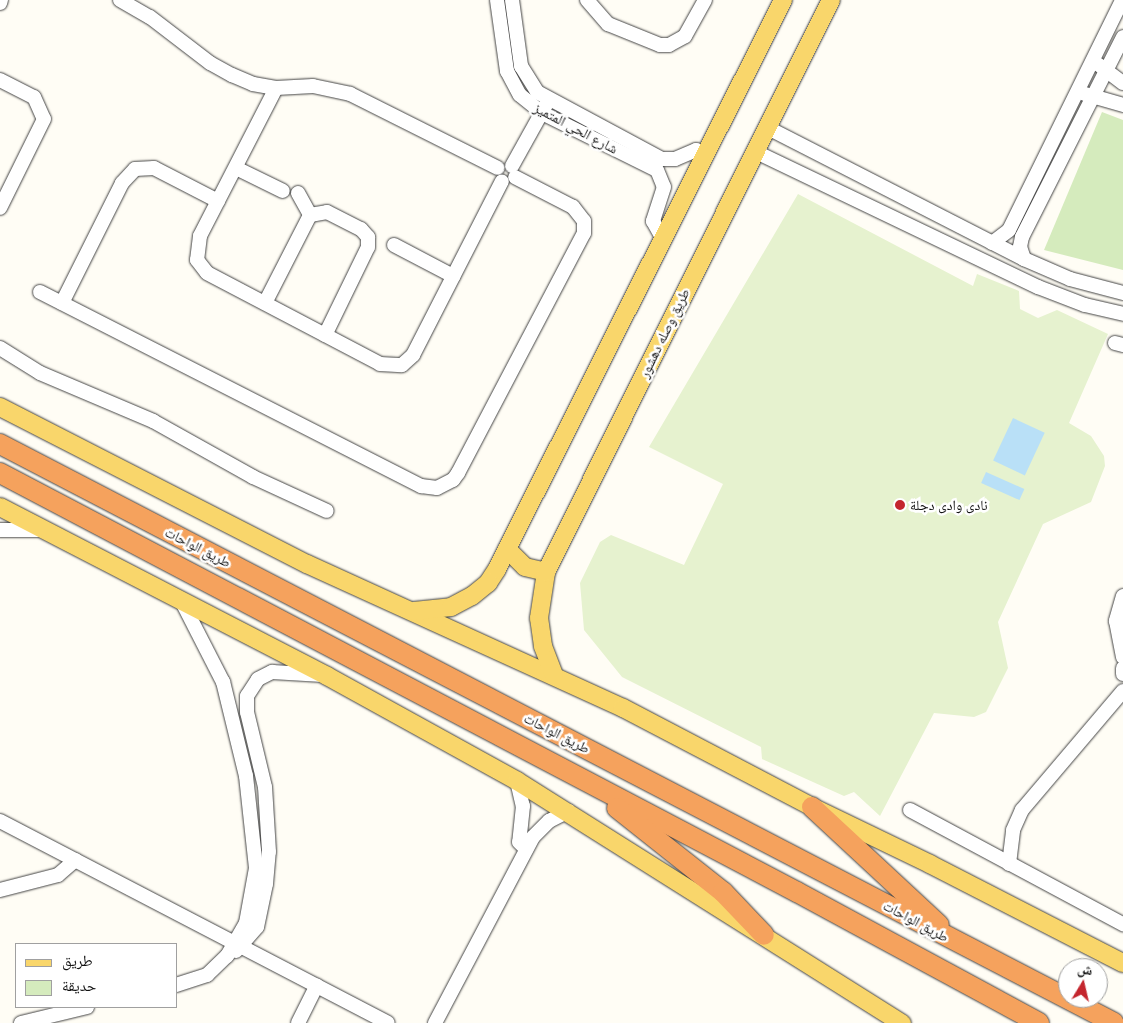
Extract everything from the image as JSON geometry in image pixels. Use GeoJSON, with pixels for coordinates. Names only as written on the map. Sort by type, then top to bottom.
{"type":"FeatureCollection","features":[{"type":"Feature","properties":{"kind":"highway","name":"طريق الواحات"},"geometry":{"type":"LineString","coordinates":[[0,444],[1114,1023]]}},
{"type":"Feature","properties":{"kind":"highway","name":"طريق الواحات"},"geometry":{"type":"LineString","coordinates":[[0,473],[581,778],[1039,1023]]}},
{"type":"Feature","properties":{"kind":"highway"},"geometry":{"type":"LineString","coordinates":[[581,778],[723,892],[764,935]]}},
{"type":"Feature","properties":{"kind":"highway"},"geometry":{"type":"LineString","coordinates":[[812,808],[959,943]]}},
{"type":"Feature","properties":{"kind":"main road"},"geometry":{"type":"LineString","coordinates":[[411,612],[451,607],[472,596],[488,583],[507,549],[783,0]]}},
{"type":"Feature","properties":{"kind":"main road","name":"طريق وصله دهشور"},"geometry":{"type":"LineString","coordinates":[[554,675],[543,646],[539,618],[546,572],[754,151],[831,0]]}},
{"type":"Feature","properties":{"kind":"main road"},"geometry":{"type":"LineString","coordinates":[[0,408],[308,564],[554,675],[680,736],[812,808],[930,864],[1123,963]]}},
{"type":"Feature","properties":{"kind":"main road"},"geometry":{"type":"LineString","coordinates":[[0,507],[327,676],[518,781],[569,811],[764,935],[816,971],[902,1023]]}},
{"type":"Feature","properties":{"kind":"main road"},"geometry":{"type":"LineString","coordinates":[[507,549],[525,567],[546,572]]}},
{"type":"Feature","properties":{"kind":"main road"},"geometry":{"type":"LineString","coordinates":[[1054,929],[1072,947],[1123,976]]}},
{"type":"Feature","properties":{"kind":"street"},"geometry":{"type":"LineString","coordinates":[[40,292],[421,486],[437,488],[453,480],[458,473],[584,233],[584,221],[573,206],[350,94],[313,86],[276,88],[253,84],[210,63],[170,30],[120,0]]}},
{"type":"Feature","properties":{"kind":"street","name":"شارع الحي المتميز"},"geometry":{"type":"LineString","coordinates":[[497,0],[500,34],[512,84],[525,100],[546,107],[659,165]]}},
{"type":"Feature","properties":{"kind":"street","name":"شارع الحي المتميز"},"geometry":{"type":"LineString","coordinates":[[512,0],[521,66],[546,107]]}},
{"type":"Feature","properties":{"kind":"street"},"geometry":{"type":"LineString","coordinates":[[587,0],[608,24],[660,45],[678,42],[685,36],[705,0]]}},
{"type":"Feature","properties":{"kind":"street"},"geometry":{"type":"LineString","coordinates":[[992,243],[1009,230],[1080,91],[1122,0]]}},
{"type":"Feature","properties":{"kind":"street"},"geometry":{"type":"LineString","coordinates":[[500,34],[515,31]]}},
{"type":"Feature","properties":{"kind":"street"},"geometry":{"type":"LineString","coordinates":[[1024,260],[1020,247],[1022,236],[1123,36]]}},
{"type":"Feature","properties":{"kind":"street"},"geometry":{"type":"LineString","coordinates":[[1092,62],[1106,69],[1123,82]]}},
{"type":"Feature","properties":{"kind":"street"},"geometry":{"type":"LineString","coordinates":[[0,80],[34,97],[44,119],[0,208]]}},
{"type":"Feature","properties":{"kind":"street"},"geometry":{"type":"LineString","coordinates":[[276,88],[197,244],[198,260],[207,273],[380,364],[402,365],[415,351],[507,173],[546,107]]}},
{"type":"Feature","properties":{"kind":"street"},"geometry":{"type":"LineString","coordinates":[[1080,91],[1093,97],[1123,105]]}},
{"type":"Feature","properties":{"kind":"street"},"geometry":{"type":"LineString","coordinates":[[766,127],[1024,260],[1070,279],[1123,293]]}},
{"type":"Feature","properties":{"kind":"street"},"geometry":{"type":"LineString","coordinates":[[662,238],[653,221],[664,187],[659,165],[696,150],[706,152]]}},
{"type":"Feature","properties":{"kind":"street"},"geometry":{"type":"LineString","coordinates":[[754,151],[1038,287],[1085,305],[1123,314]]}},
{"type":"Feature","properties":{"kind":"street"},"geometry":{"type":"LineString","coordinates":[[62,303],[122,183],[135,169],[154,168],[218,201]]}},
{"type":"Feature","properties":{"kind":"street"},"geometry":{"type":"LineString","coordinates":[[236,168],[283,191]]}},
{"type":"Feature","properties":{"kind":"street"},"geometry":{"type":"LineString","coordinates":[[868,207],[879,186]]}},
{"type":"Feature","properties":{"kind":"street"},"geometry":{"type":"LineString","coordinates":[[298,193],[310,215]]}},
{"type":"Feature","properties":{"kind":"street"},"geometry":{"type":"LineString","coordinates":[[310,215],[327,212],[362,229],[369,242],[325,335]]}},
{"type":"Feature","properties":{"kind":"street"},"geometry":{"type":"LineString","coordinates":[[265,304],[310,215]]}},
{"type":"Feature","properties":{"kind":"street"},"geometry":{"type":"LineString","coordinates":[[394,245],[453,276]]}},
{"type":"Feature","properties":{"kind":"street"},"geometry":{"type":"LineString","coordinates":[[0,348],[40,373],[154,422],[254,477],[327,511]]}},
{"type":"Feature","properties":{"kind":"street"},"geometry":{"type":"LineString","coordinates":[[0,530],[44,530]]}},
{"type":"Feature","properties":{"kind":"street"},"geometry":{"type":"LineString","coordinates":[[1123,596],[1116,621],[1123,657]]}},
{"type":"Feature","properties":{"kind":"street"},"geometry":{"type":"LineString","coordinates":[[181,600],[223,682],[246,776],[262,868]]}},
{"type":"Feature","properties":{"kind":"street"},"geometry":{"type":"LineString","coordinates":[[1123,668],[1123,674]]}},
{"type":"Feature","properties":{"kind":"street"},"geometry":{"type":"LineString","coordinates":[[178,984],[207,975],[257,927],[267,803],[246,712],[248,696],[258,679],[272,672],[327,676]]}},
{"type":"Feature","properties":{"kind":"street"},"geometry":{"type":"LineString","coordinates":[[1009,864],[1013,830],[1022,810],[1123,691]]}},
{"type":"Feature","properties":{"kind":"street"},"geometry":{"type":"LineString","coordinates":[[518,781],[523,806],[519,842],[526,849]]}},
{"type":"Feature","properties":{"kind":"street"},"geometry":{"type":"LineString","coordinates":[[910,810],[1123,924]]}},
{"type":"Feature","properties":{"kind":"street"},"geometry":{"type":"LineString","coordinates":[[435,1023],[526,849],[541,828],[569,811]]}},
{"type":"Feature","properties":{"kind":"street"},"geometry":{"type":"LineString","coordinates":[[0,821],[388,1023]]}},
{"type":"Feature","properties":{"kind":"street"},"geometry":{"type":"LineString","coordinates":[[0,890],[58,875],[74,860]]}},
{"type":"Feature","properties":{"kind":"street"},"geometry":{"type":"LineString","coordinates":[[298,1023],[317,985]]}},
{"type":"Feature","properties":{"kind":"street"},"geometry":{"type":"LineString","coordinates":[[21,1023],[83,1008]]}},
{"type":"Feature","properties":{"kind":"green space"},"geometry":{"type":"Polygon","coordinates":[[[1102,112],[1123,120],[1123,270],[1044,250],[1102,112]]]}},
{"type":"Feature","properties":{"kind":"green space","name":"نادى وادى دجلة"},"geometry":{"type":"Polygon","coordinates":[[[798,194],[973,286],[977,274],[1019,291],[1020,309],[1038,318],[1057,310],[1108,334],[1069,423],[1091,436],[1104,456],[1105,466],[1091,502],[1043,524],[998,622],[1008,668],[986,712],[974,717],[934,713],[880,816],[854,792],[844,796],[762,759],[761,747],[622,677],[584,630],[580,583],[600,542],[611,535],[684,565],[723,484],[649,447],[798,194]]]}},
{"type":"Feature","properties":{"kind":"water"},"geometry":{"type":"Polygon","coordinates":[[[1013,418],[1045,433],[1025,475],[993,461],[1013,418]]]}},
{"type":"Feature","properties":{"kind":"water"},"geometry":{"type":"Polygon","coordinates":[[[986,472],[1024,489],[1019,500],[981,483],[986,472]]]}},
{"type":"Feature","properties":{"kind":"place","name":"نادى وادى دجلة"},"geometry":{"type":"Point","coordinates":[900,505]}}]}
